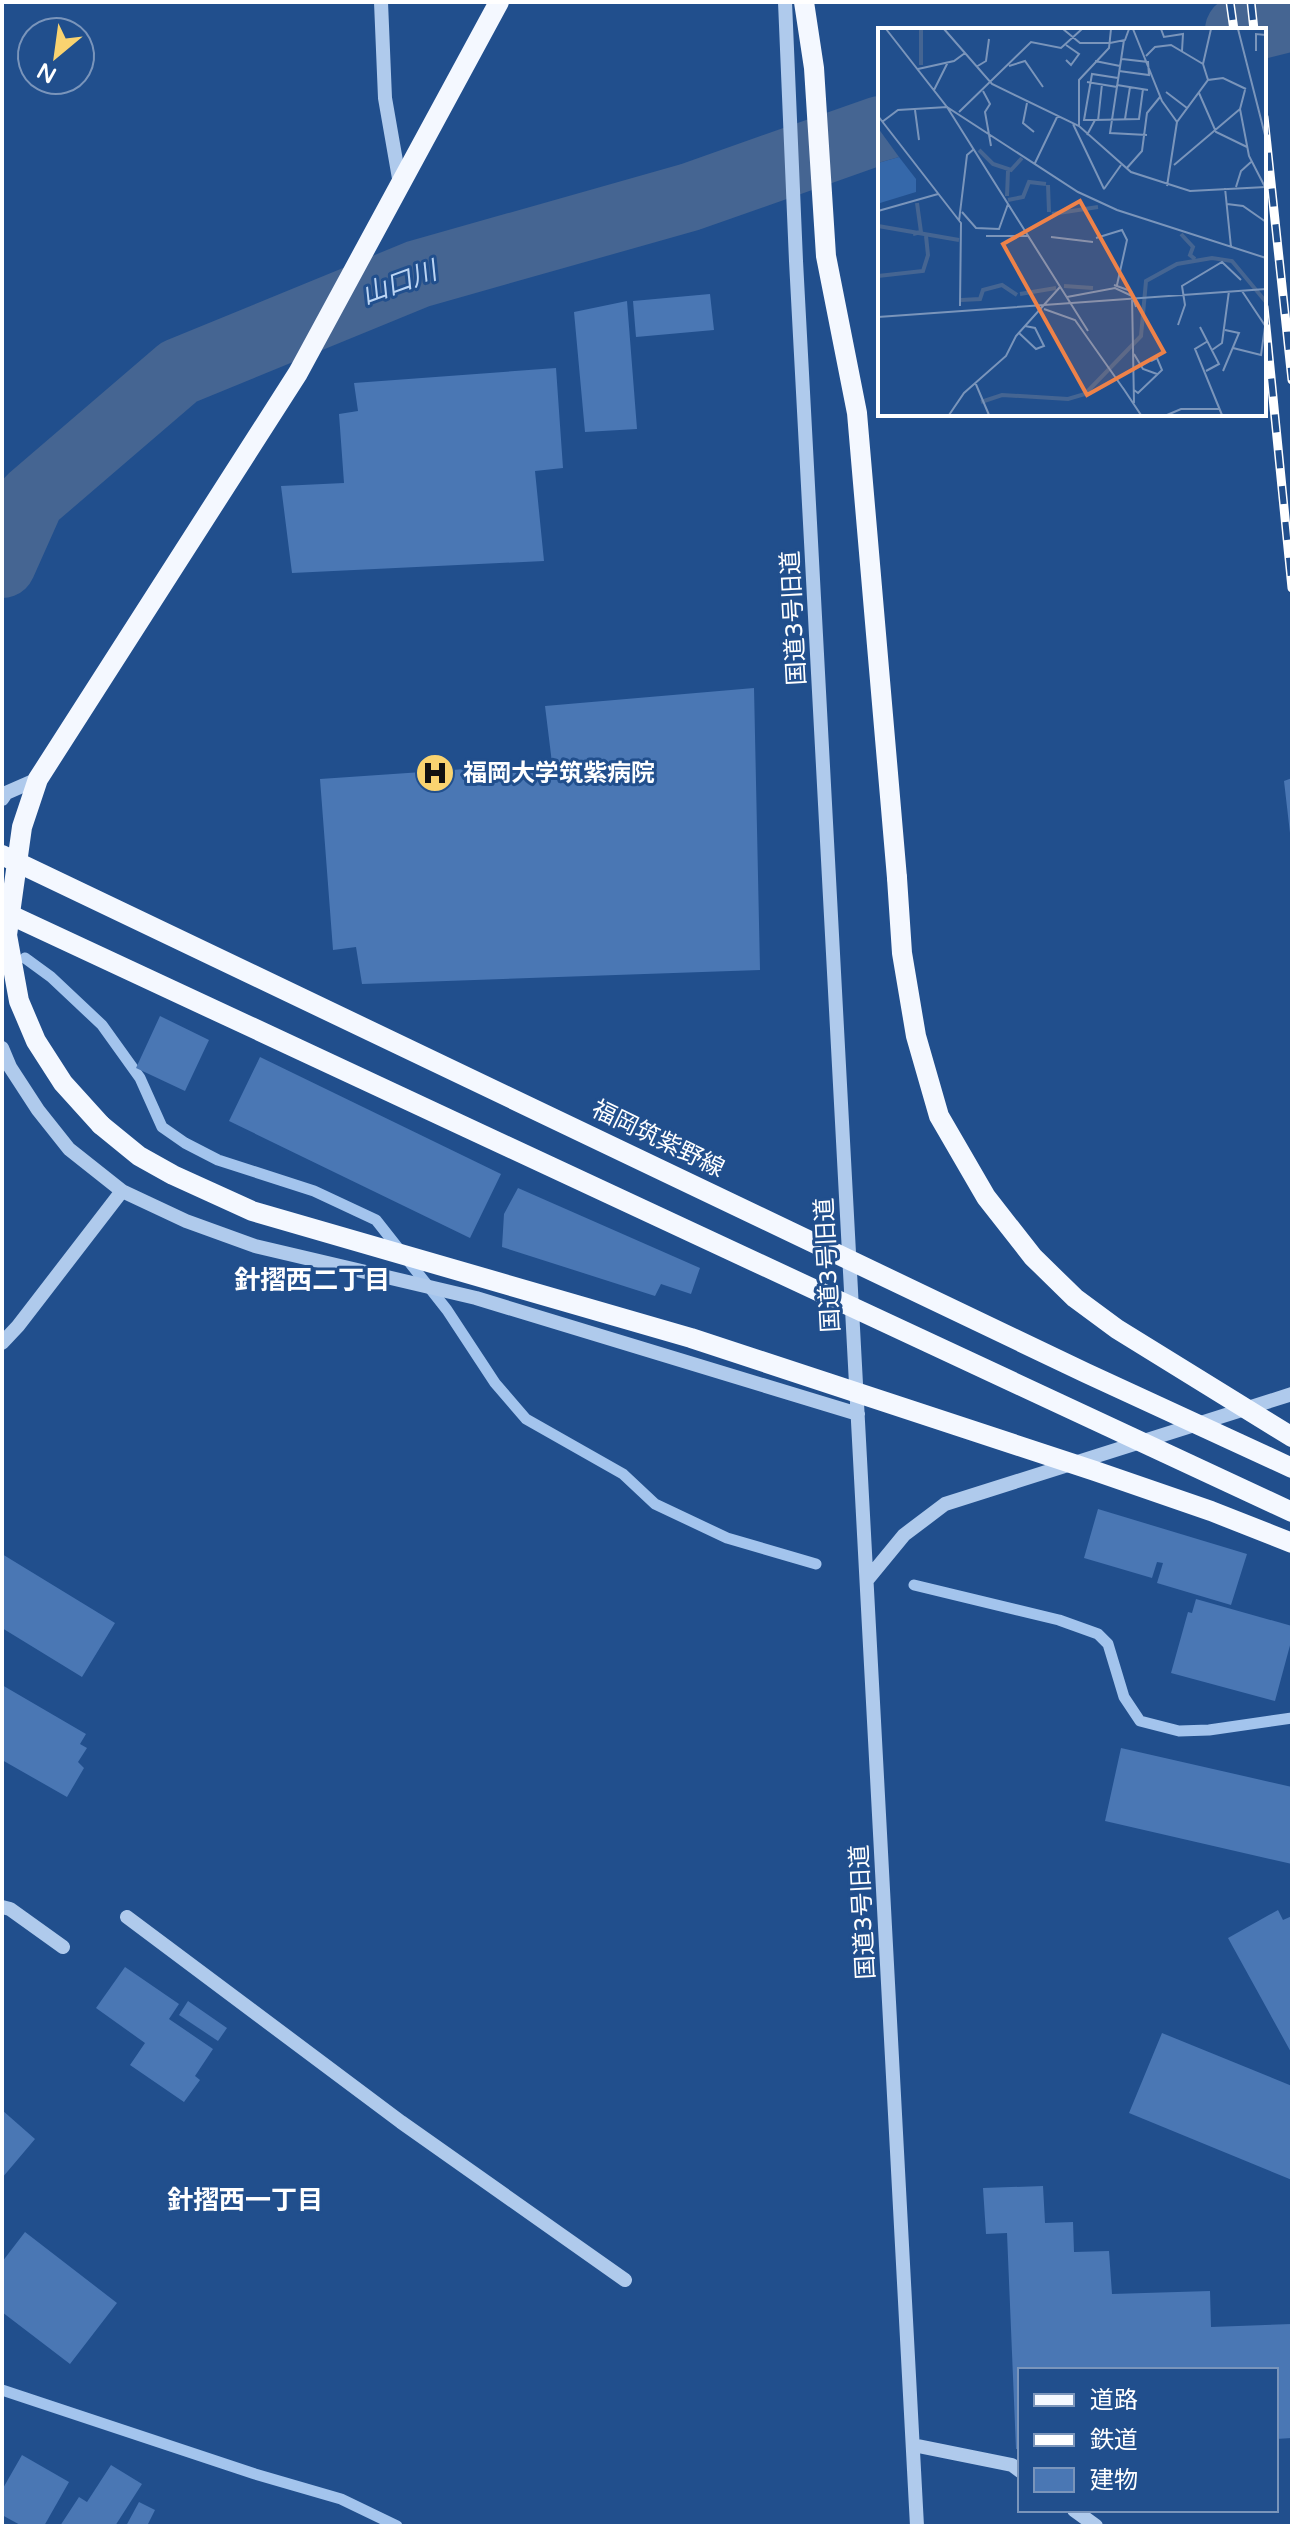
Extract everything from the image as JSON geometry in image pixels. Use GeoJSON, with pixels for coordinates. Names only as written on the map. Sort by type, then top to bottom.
{"type":"FeatureCollection","features":[{"type":"Feature","properties":{"kind":"main road"},"geometry":{"type":"LineString","coordinates":[[499,2],[298,373],[38,779],[22,827],[7,935],[19,1001],[36,1041],[63,1083],[101,1125],[139,1156],[252,1211],[691,1338],[1095,1471],[1292,1543]]}},
{"type":"Feature","properties":{"kind":"main road"},"geometry":{"type":"LineString","coordinates":[[804,2],[814,68],[824,240],[857,413],[902,953],[916,1036],[939,1116],[986,1197],[1033,1257],[1075,1298],[1117,1329],[1292,1437]]}},
{"type":"Feature","properties":{"kind":"main road","name":"福岡筑紫野線"},"geometry":{"type":"LineString","coordinates":[[2,855],[1057,1360],[1292,1468]]}},
{"type":"Feature","properties":{"kind":"main road"},"geometry":{"type":"LineString","coordinates":[[2,911],[1292,1512]]}},
{"type":"Feature","properties":{"kind":"street"},"geometry":{"type":"LineString","coordinates":[[381,2],[385,98],[400,184]]}},
{"type":"Feature","properties":{"kind":"street","name":"国道3号旧道"},"geometry":{"type":"LineString","coordinates":[[785,2],[917,2526]]}},
{"type":"Feature","properties":{"kind":"street"},"geometry":{"type":"LineString","coordinates":[[2,799],[6,793],[38,779]]}},
{"type":"Feature","properties":{"kind":"street"},"geometry":{"type":"LineString","coordinates":[[2,1048],[10,1067],[31,1099],[69,1149],[122,1191],[186,1221],[255,1246],[476,1298],[858,1414]]}},
{"type":"Feature","properties":{"kind":"street"},"geometry":{"type":"LineString","coordinates":[[2,1343],[122,1191]]}},
{"type":"Feature","properties":{"kind":"street"},"geometry":{"type":"LineString","coordinates":[[867,1580],[904,1535],[945,1504],[1292,1394]]}},
{"type":"Feature","properties":{"kind":"street"},"geometry":{"type":"LineString","coordinates":[[2,1907],[10,1909],[63,1947]]}},
{"type":"Feature","properties":{"kind":"street"},"geometry":{"type":"LineString","coordinates":[[127,1917],[401,2122],[625,2280]]}},
{"type":"Feature","properties":{"kind":"street"},"geometry":{"type":"LineString","coordinates":[[913,2445],[1012,2465],[1018,2470]]}},
{"type":"Feature","properties":{"kind":"street"},"geometry":{"type":"LineString","coordinates":[[1077,2512],[1096,2526]]}},
{"type":"Feature","properties":{"kind":"building"},"geometry":{"type":"Polygon","coordinates":[[[710,294],[714,330],[636,337],[633,301],[710,294]]]}},
{"type":"Feature","properties":{"kind":"building"},"geometry":{"type":"Polygon","coordinates":[[[627,301],[637,429],[585,432],[574,312],[627,301]]]}},
{"type":"Feature","properties":{"kind":"building"},"geometry":{"type":"Polygon","coordinates":[[[556,368],[563,468],[535,471],[544,561],[292,573],[281,486],[344,483],[339,414],[358,411],[354,383],[556,368]]]}},
{"type":"Feature","properties":{"kind":"building"},"geometry":{"type":"Polygon","coordinates":[[[754,688],[760,970],[362,984],[356,947],[333,950],[320,779],[552,763],[545,706],[754,688]]]}},
{"type":"Feature","properties":{"kind":"building"},"geometry":{"type":"Polygon","coordinates":[[[1292,778],[1292,833],[1290,833],[1284,781],[1292,778]]]}},
{"type":"Feature","properties":{"kind":"building"},"geometry":{"type":"Polygon","coordinates":[[[160,1016],[209,1040],[185,1091],[136,1068],[160,1016]]]}},
{"type":"Feature","properties":{"kind":"building"},"geometry":{"type":"Polygon","coordinates":[[[260,1057],[501,1174],[470,1238],[229,1121],[260,1057]]]}},
{"type":"Feature","properties":{"kind":"building"},"geometry":{"type":"Polygon","coordinates":[[[518,1188],[700,1268],[691,1294],[661,1284],[655,1296],[502,1247],[504,1214],[518,1188]]]}},
{"type":"Feature","properties":{"kind":"building"},"geometry":{"type":"Polygon","coordinates":[[[1098,1509],[1247,1554],[1231,1605],[1157,1583],[1163,1563],[1157,1562],[1152,1578],[1084,1558],[1098,1509]]]}},
{"type":"Feature","properties":{"kind":"building"},"geometry":{"type":"Polygon","coordinates":[[[2,1554],[115,1623],[82,1677],[2,1628],[2,1554]]]}},
{"type":"Feature","properties":{"kind":"building"},"geometry":{"type":"Polygon","coordinates":[[[1196,1599],[1292,1626],[1292,1638],[1275,1701],[1171,1673],[1188,1612],[1192,1613],[1196,1599]]]}},
{"type":"Feature","properties":{"kind":"building"},"geometry":{"type":"Polygon","coordinates":[[[2,1685],[86,1734],[80,1744],[87,1748],[78,1762],[84,1768],[67,1797],[2,1760],[2,1685]]]}},
{"type":"Feature","properties":{"kind":"building"},"geometry":{"type":"Polygon","coordinates":[[[1121,1748],[1292,1787],[1292,1864],[1105,1821],[1121,1748]]]}},
{"type":"Feature","properties":{"kind":"building"},"geometry":{"type":"Polygon","coordinates":[[[1278,1910],[1283,1920],[1292,1916],[1292,2054],[1228,1938],[1278,1910]]]}},
{"type":"Feature","properties":{"kind":"building"},"geometry":{"type":"Polygon","coordinates":[[[125,1967],[179,2004],[169,2019],[213,2049],[195,2076],[200,2080],[184,2102],[130,2065],[145,2043],[96,2008],[125,1967]]]}},
{"type":"Feature","properties":{"kind":"building"},"geometry":{"type":"Polygon","coordinates":[[[188,2001],[227,2028],[218,2041],[179,2015],[188,2001]]]}},
{"type":"Feature","properties":{"kind":"building"},"geometry":{"type":"Polygon","coordinates":[[[1162,2033],[1292,2086],[1292,2180],[1129,2113],[1162,2033]]]}},
{"type":"Feature","properties":{"kind":"building"},"geometry":{"type":"Polygon","coordinates":[[[2,2110],[35,2139],[2,2178],[2,2110]]]}},
{"type":"Feature","properties":{"kind":"building"},"geometry":{"type":"Polygon","coordinates":[[[1043,2186],[1045,2223],[1073,2222],[1074,2252],[1109,2251],[1112,2294],[1210,2291],[1211,2327],[1292,2324],[1292,2438],[1278,2439],[1278,2368],[1018,2368],[1016,2449],[1007,2233],[986,2234],[983,2188],[1043,2186]]]}},
{"type":"Feature","properties":{"kind":"building"},"geometry":{"type":"Polygon","coordinates":[[[25,2232],[117,2303],[70,2364],[2,2312],[2,2262],[25,2232]]]}},
{"type":"Feature","properties":{"kind":"building"},"geometry":{"type":"Polygon","coordinates":[[[22,2455],[69,2482],[44,2526],[22,2526],[2,2515],[2,2490],[22,2455]]]}},
{"type":"Feature","properties":{"kind":"building"},"geometry":{"type":"Polygon","coordinates":[[[111,2465],[142,2484],[115,2526],[60,2526],[79,2497],[87,2502],[111,2465]]]}},
{"type":"Feature","properties":{"kind":"building"},"geometry":{"type":"Polygon","coordinates":[[[139,2502],[155,2510],[147,2526],[126,2526],[139,2502]]]}},
{"type":"Feature","properties":{"kind":"waterway","name":"山口川"},"geometry":{"type":"LineString","coordinates":[[1247,28],[1292,17]]}},
{"type":"Feature","properties":{"kind":"waterway","name":"山口川"},"geometry":{"type":"LineString","coordinates":[[2,564],[31,499],[179,372],[418,274],[690,197],[878,131]]}},
{"type":"Feature","properties":{"kind":"waterway"},"geometry":{"type":"LineString","coordinates":[[25,958],[51,977],[102,1025],[140,1078],[162,1127],[218,1160],[314,1191],[376,1220],[447,1310],[495,1383],[526,1419],[623,1474],[655,1504],[727,1538],[816,1564]]}},
{"type":"Feature","properties":{"kind":"waterway"},"geometry":{"type":"LineString","coordinates":[[914,1585],[1059,1620],[1098,1634],[1108,1644],[1124,1697],[1140,1721],[1179,1731],[1209,1730],[1292,1718]]}},
{"type":"Feature","properties":{"kind":"waterway"},"geometry":{"type":"LineString","coordinates":[[2,2390],[255,2474],[341,2499],[397,2526]]}},
{"type":"Feature","properties":{"kind":"railway"},"geometry":{"type":"LineString","coordinates":[[1230,2],[1234,28]]}},
{"type":"Feature","properties":{"kind":"railway"},"geometry":{"type":"LineString","coordinates":[[1251,2],[1254,28]]}},
{"type":"Feature","properties":{"kind":"railway"},"geometry":{"type":"LineString","coordinates":[[1266,136],[1292,380]]}},
{"type":"Feature","properties":{"kind":"railway"},"geometry":{"type":"LineString","coordinates":[[1266,327],[1292,588]]}},
{"type":"Feature","properties":{"kind":"place","name":"福岡大学筑紫病院"},"geometry":{"type":"Point","coordinates":[435,773]}},
{"type":"Feature","properties":{"kind":"district","name":"針摺西二丁目"},"geometry":{"type":"Point","coordinates":[312,1280]}},
{"type":"Feature","properties":{"kind":"district","name":"針摺西一丁目"},"geometry":{"type":"Point","coordinates":[245,2200]}}]}
